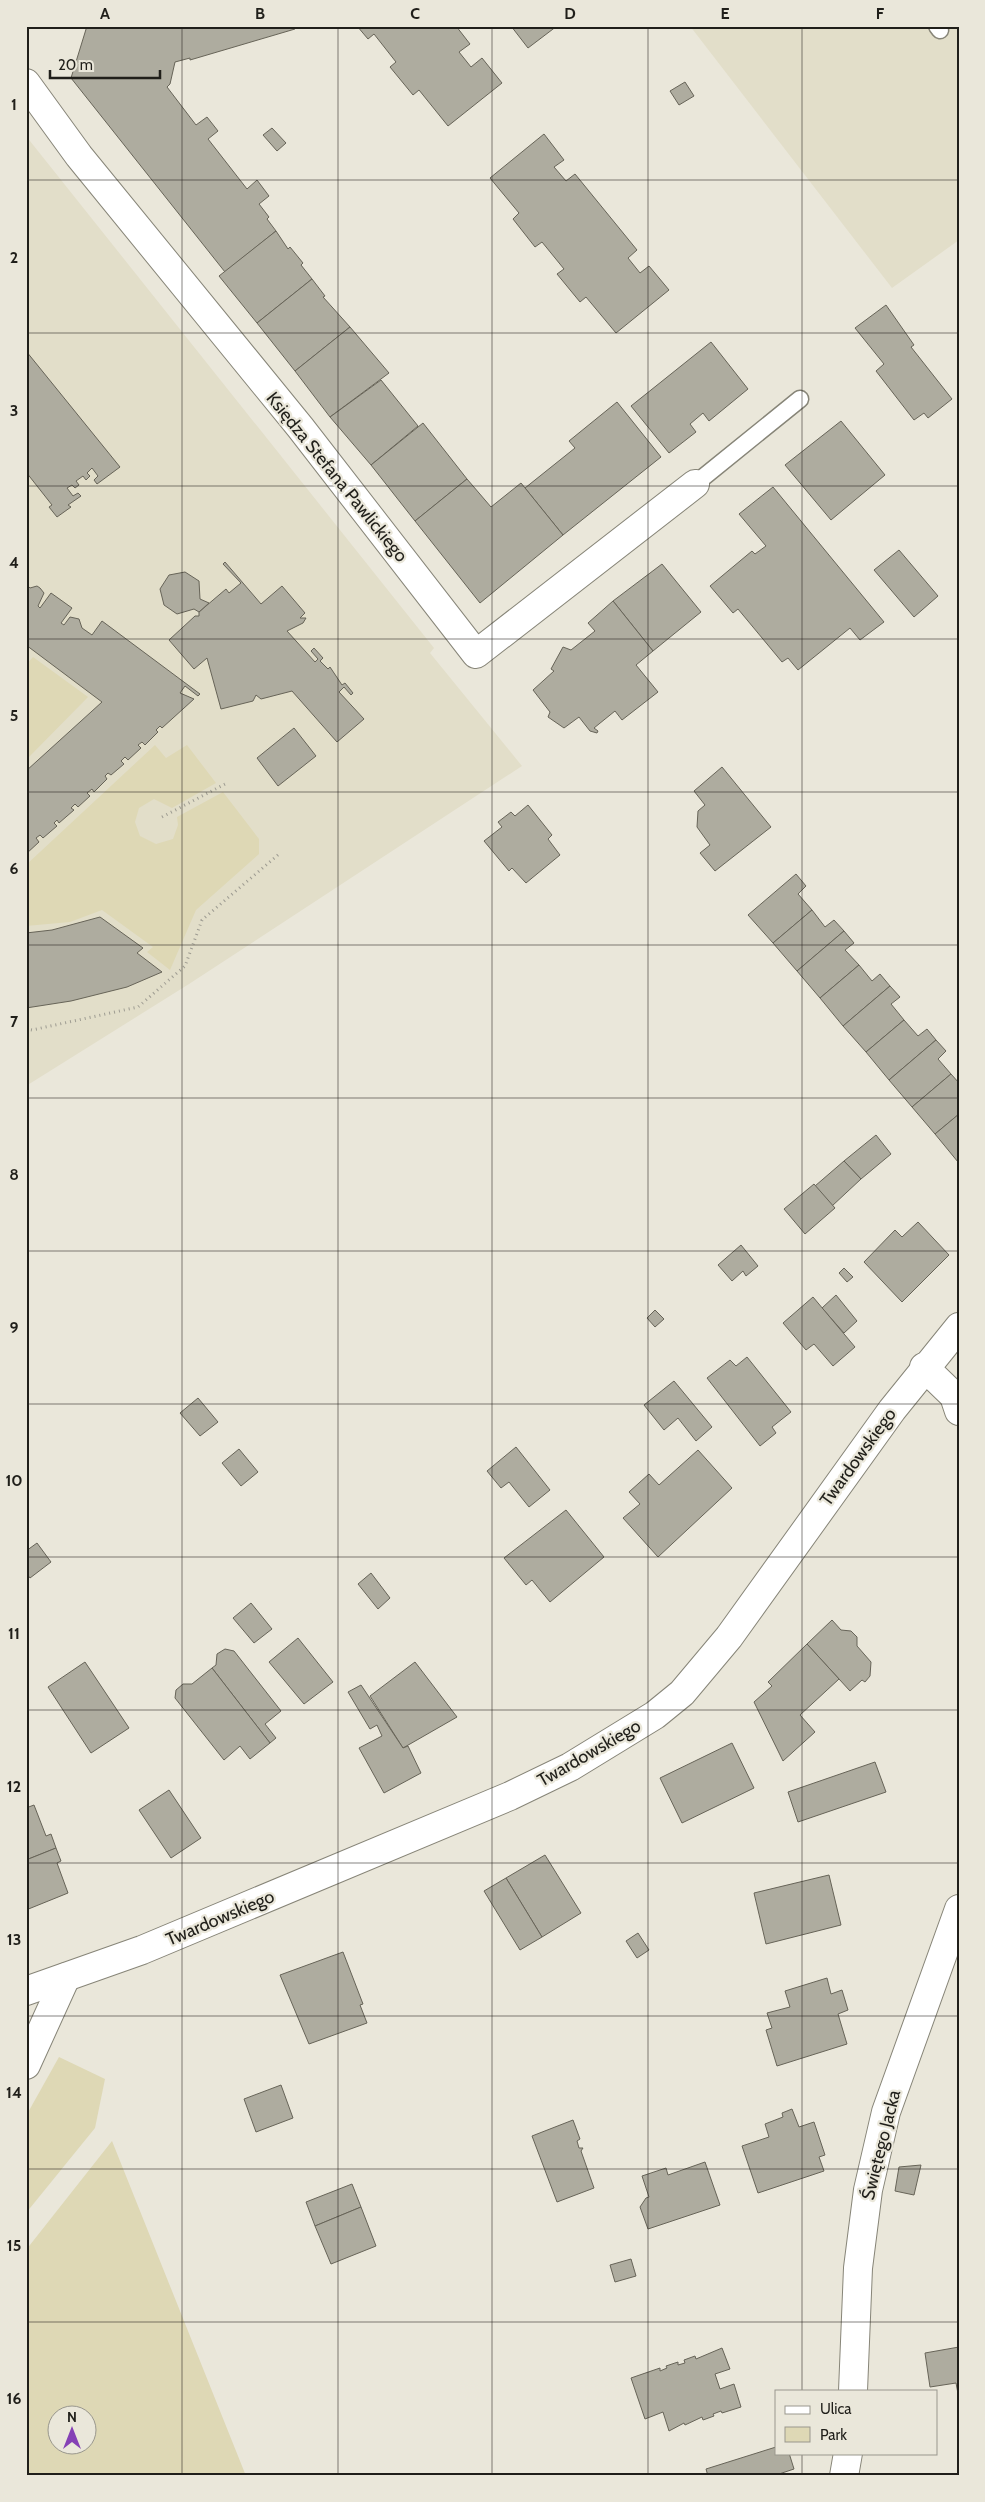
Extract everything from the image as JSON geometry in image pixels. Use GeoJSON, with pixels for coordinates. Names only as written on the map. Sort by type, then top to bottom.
{"type":"FeatureCollection","features":[{"type":"Feature","properties":{"kind":"street","name":"Księdza Stefana Pawlickiego"},"geometry":{"type":"LineString","coordinates":[[26,83],[79,156],[300,428],[476,654],[695,484]]}},
{"type":"Feature","properties":{"kind":"street","name":"Twardowskiego"},"geometry":{"type":"LineString","coordinates":[[26,1991],[142,1950],[510,1796],[570,1767],[655,1715],[682,1693],[729,1637],[811,1524],[829,1494],[924,1368],[959,1327]]}},
{"type":"Feature","properties":{"kind":"street"},"geometry":{"type":"LineString","coordinates":[[924,1368],[954,1396],[959,1411]]}},
{"type":"Feature","properties":{"kind":"street","name":"Świętego Jacka"},"geometry":{"type":"LineString","coordinates":[[853,2390],[858,2268],[872,2172],[886,2112],[959,1909]]}},
{"type":"Feature","properties":{"kind":"street"},"geometry":{"type":"LineString","coordinates":[[26,2065],[66,1977]]}},
{"type":"Feature","properties":{"kind":"street"},"geometry":{"type":"LineString","coordinates":[[844,2476],[848,2454]]}},
{"type":"Feature","properties":{"kind":"lane"},"geometry":{"type":"LineString","coordinates":[[695,484],[800,399]]}},
{"type":"Feature","properties":{"kind":"path"},"geometry":{"type":"LineString","coordinates":[[26,652],[30,648]]}},
{"type":"Feature","properties":{"kind":"path"},"geometry":{"type":"LineString","coordinates":[[162,818],[227,783]]}},
{"type":"Feature","properties":{"kind":"path"},"geometry":{"type":"LineString","coordinates":[[26,1029],[32,1030],[138,1007],[185,966],[202,920],[280,854]]}},
{"type":"Feature","properties":{"kind":"shaded area"},"geometry":{"type":"Polygon","coordinates":[[[690,26],[959,26],[959,240],[892,288],[690,26]]]}},
{"type":"Feature","properties":{"kind":"shaded area"},"geometry":{"type":"Polygon","coordinates":[[[26,136],[434,648],[430,653],[522,766],[189,984],[26,1086],[26,136]]]}},
{"type":"Feature","properties":{"kind":"green space"},"geometry":{"type":"Polygon","coordinates":[[[33,657],[88,697],[26,760],[26,665],[33,657]]]}},
{"type":"Feature","properties":{"kind":"green space"},"geometry":{"type":"Polygon","coordinates":[[[155,745],[166,758],[187,745],[216,783],[172,808],[154,799],[139,808],[135,822],[140,836],[156,844],[173,839],[178,825],[177,817],[223,792],[259,839],[259,854],[196,910],[170,970],[147,952],[153,947],[102,910],[70,922],[26,926],[26,865],[155,745]]]}},
{"type":"Feature","properties":{"kind":"green space"},"geometry":{"type":"Polygon","coordinates":[[[59,2057],[105,2079],[95,2128],[26,2213],[26,2116],[59,2057]]]}},
{"type":"Feature","properties":{"kind":"green space"},"geometry":{"type":"Polygon","coordinates":[[[112,2141],[246,2476],[26,2476],[26,2250],[112,2141]]]}},
{"type":"Feature","properties":{"kind":"building"},"geometry":{"type":"Polygon","coordinates":[[[87,26],[293,26],[295,29],[190,60],[190,58],[175,62],[170,84],[167,87],[196,125],[207,117],[218,131],[208,139],[247,189],[257,180],[269,196],[259,204],[269,217],[267,219],[276,231],[225,272],[71,78],[87,26]]]}},
{"type":"Feature","properties":{"kind":"building"},"geometry":{"type":"Polygon","coordinates":[[[357,26],[456,26],[470,44],[459,52],[471,67],[482,58],[502,83],[448,126],[419,90],[413,95],[390,67],[396,62],[374,34],[368,39],[357,26]]]}},
{"type":"Feature","properties":{"kind":"building"},"geometry":{"type":"Polygon","coordinates":[[[511,26],[557,26],[528,48],[511,26]]]}},
{"type":"Feature","properties":{"kind":"building"},"geometry":{"type":"Polygon","coordinates":[[[685,82],[694,96],[679,105],[670,91],[685,82]]]}},
{"type":"Feature","properties":{"kind":"building"},"geometry":{"type":"Polygon","coordinates":[[[272,128],[286,143],[277,151],[263,135],[272,128]]]}},
{"type":"Feature","properties":{"kind":"building"},"geometry":{"type":"Polygon","coordinates":[[[544,134],[564,160],[554,167],[566,181],[575,174],[637,250],[628,258],[640,273],[649,266],[669,290],[616,333],[586,297],[580,302],[557,274],[564,269],[542,242],[535,247],[513,219],[519,213],[490,178],[544,134]]]}},
{"type":"Feature","properties":{"kind":"building"},"geometry":{"type":"Polygon","coordinates":[[[276,231],[288,249],[290,247],[303,263],[301,265],[312,279],[257,323],[219,276],[276,231]]]}},
{"type":"Feature","properties":{"kind":"building"},"geometry":{"type":"Polygon","coordinates":[[[312,279],[325,296],[323,297],[350,327],[295,371],[257,323],[312,279]]]}},
{"type":"Feature","properties":{"kind":"building"},"geometry":{"type":"Polygon","coordinates":[[[886,305],[914,345],[911,347],[952,399],[928,418],[924,413],[914,420],[876,371],[884,364],[855,328],[886,305]]]}},
{"type":"Feature","properties":{"kind":"building"},"geometry":{"type":"Polygon","coordinates":[[[350,327],[389,373],[330,417],[295,371],[350,327]]]}},
{"type":"Feature","properties":{"kind":"building"},"geometry":{"type":"Polygon","coordinates":[[[711,342],[748,389],[709,421],[703,413],[690,424],[696,432],[669,453],[631,406],[711,342]]]}},
{"type":"Feature","properties":{"kind":"building"},"geometry":{"type":"Polygon","coordinates":[[[26,351],[120,467],[97,484],[94,480],[98,476],[92,468],[87,473],[90,476],[86,480],[83,476],[76,481],[79,485],[75,488],[72,485],[67,488],[73,496],[78,493],[81,496],[68,505],[71,507],[57,517],[49,507],[52,505],[26,472],[26,351]]]}},
{"type":"Feature","properties":{"kind":"building"},"geometry":{"type":"Polygon","coordinates":[[[381,380],[418,426],[371,465],[330,417],[381,380]]]}},
{"type":"Feature","properties":{"kind":"building"},"geometry":{"type":"Polygon","coordinates":[[[617,402],[661,457],[563,535],[525,488],[575,448],[569,441],[617,402]]]}},
{"type":"Feature","properties":{"kind":"building"},"geometry":{"type":"Polygon","coordinates":[[[841,421],[885,475],[831,520],[785,465],[841,421]]]}},
{"type":"Feature","properties":{"kind":"building"},"geometry":{"type":"Polygon","coordinates":[[[423,423],[467,479],[415,521],[371,465],[423,423]]]}},
{"type":"Feature","properties":{"kind":"building"},"geometry":{"type":"Polygon","coordinates":[[[467,479],[491,507],[521,483],[563,535],[480,603],[415,521],[467,479]]]}},
{"type":"Feature","properties":{"kind":"building"},"geometry":{"type":"Polygon","coordinates":[[[773,487],[884,622],[860,640],[850,628],[798,670],[788,658],[782,662],[738,609],[733,613],[710,586],[752,551],[755,554],[766,546],[739,514],[773,487]]]}},
{"type":"Feature","properties":{"kind":"building"},"geometry":{"type":"Polygon","coordinates":[[[899,550],[938,596],[914,617],[874,570],[899,550]]]}},
{"type":"Feature","properties":{"kind":"building"},"geometry":{"type":"Polygon","coordinates":[[[225,562],[261,604],[282,586],[305,613],[300,618],[306,618],[303,623],[287,631],[315,662],[318,659],[311,651],[314,648],[323,658],[320,661],[328,669],[330,667],[342,685],[345,683],[353,693],[351,695],[344,687],[339,692],[364,719],[337,742],[292,691],[261,699],[256,695],[253,701],[221,709],[207,658],[194,669],[169,640],[195,616],[199,616],[199,612],[226,589],[229,593],[241,583],[223,564],[225,562]]]}},
{"type":"Feature","properties":{"kind":"building"},"geometry":{"type":"Polygon","coordinates":[[[662,564],[701,612],[653,651],[613,601],[662,564]]]}},
{"type":"Feature","properties":{"kind":"building"},"geometry":{"type":"Polygon","coordinates":[[[185,572],[199,581],[200,599],[209,603],[199,612],[194,609],[177,614],[164,605],[160,589],[169,575],[185,572]]]}},
{"type":"Feature","properties":{"kind":"building"},"geometry":{"type":"Polygon","coordinates":[[[26,584],[30,588],[37,586],[44,593],[38,606],[40,608],[51,593],[72,608],[61,623],[64,625],[70,617],[79,619],[82,628],[92,635],[102,621],[200,694],[198,696],[185,686],[180,693],[194,699],[162,728],[160,726],[156,730],[158,732],[145,745],[142,742],[138,745],[141,748],[128,760],[125,757],[121,761],[124,764],[111,775],[108,773],[105,776],[107,779],[94,792],[92,789],[87,793],[90,796],[78,807],[75,804],[71,808],[74,810],[59,823],[57,820],[54,823],[57,826],[43,838],[40,835],[36,838],[39,842],[26,854],[26,771],[102,702],[26,645],[26,584]]]}},
{"type":"Feature","properties":{"kind":"building"},"geometry":{"type":"Polygon","coordinates":[[[613,601],[653,651],[636,665],[658,692],[622,720],[615,711],[594,728],[598,731],[597,733],[590,731],[579,717],[564,728],[548,717],[550,712],[533,690],[554,671],[551,669],[563,647],[571,650],[595,631],[588,623],[613,601]]]}},
{"type":"Feature","properties":{"kind":"building"},"geometry":{"type":"Polygon","coordinates":[[[294,728],[316,756],[278,786],[257,758],[294,728]]]}},
{"type":"Feature","properties":{"kind":"building"},"geometry":{"type":"Polygon","coordinates":[[[722,767],[771,827],[715,871],[700,853],[710,845],[697,827],[698,811],[705,805],[694,791],[722,767]]]}},
{"type":"Feature","properties":{"kind":"building"},"geometry":{"type":"Polygon","coordinates":[[[528,805],[552,835],[548,839],[560,855],[526,883],[512,868],[509,871],[484,841],[502,827],[498,822],[511,812],[515,816],[528,805]]]}},
{"type":"Feature","properties":{"kind":"building"},"geometry":{"type":"Polygon","coordinates":[[[796,874],[806,886],[798,894],[812,910],[773,943],[748,915],[796,874]]]}},
{"type":"Feature","properties":{"kind":"building"},"geometry":{"type":"Polygon","coordinates":[[[812,910],[825,927],[834,920],[844,931],[797,971],[773,943],[812,910]]]}},
{"type":"Feature","properties":{"kind":"building"},"geometry":{"type":"Polygon","coordinates":[[[100,917],[143,948],[137,953],[162,972],[127,987],[71,1001],[26,1008],[26,933],[52,930],[100,917]]]}},
{"type":"Feature","properties":{"kind":"building"},"geometry":{"type":"Polygon","coordinates":[[[844,931],[854,943],[845,950],[859,965],[820,998],[797,971],[844,931]]]}},
{"type":"Feature","properties":{"kind":"building"},"geometry":{"type":"Polygon","coordinates":[[[859,965],[872,981],[880,974],[890,986],[843,1026],[820,998],[859,965]]]}},
{"type":"Feature","properties":{"kind":"building"},"geometry":{"type":"Polygon","coordinates":[[[890,986],[900,997],[891,1004],[904,1020],[866,1052],[843,1026],[890,986]]]}},
{"type":"Feature","properties":{"kind":"building"},"geometry":{"type":"Polygon","coordinates":[[[904,1020],[918,1036],[927,1029],[936,1040],[889,1080],[866,1052],[904,1020]]]}},
{"type":"Feature","properties":{"kind":"building"},"geometry":{"type":"Polygon","coordinates":[[[936,1040],[946,1051],[938,1059],[951,1074],[912,1107],[889,1080],[936,1040]]]}},
{"type":"Feature","properties":{"kind":"building"},"geometry":{"type":"Polygon","coordinates":[[[951,1074],[959,1083],[959,1114],[935,1134],[912,1107],[951,1074]]]}},
{"type":"Feature","properties":{"kind":"building"},"geometry":{"type":"Polygon","coordinates":[[[959,1114],[959,1161],[958,1162],[935,1134],[959,1114]]]}},
{"type":"Feature","properties":{"kind":"building"},"geometry":{"type":"Polygon","coordinates":[[[876,1135],[891,1154],[861,1179],[844,1161],[876,1135]]]}},
{"type":"Feature","properties":{"kind":"building"},"geometry":{"type":"Polygon","coordinates":[[[844,1161],[861,1179],[832,1206],[815,1186],[844,1161]]]}},
{"type":"Feature","properties":{"kind":"building"},"geometry":{"type":"Polygon","coordinates":[[[814,1184],[835,1208],[805,1234],[784,1209],[814,1184]]]}},
{"type":"Feature","properties":{"kind":"building"},"geometry":{"type":"Polygon","coordinates":[[[918,1222],[949,1255],[902,1302],[864,1262],[895,1230],[902,1237],[918,1222]]]}},
{"type":"Feature","properties":{"kind":"building"},"geometry":{"type":"Polygon","coordinates":[[[741,1245],[758,1266],[746,1276],[743,1271],[732,1281],[718,1265],[741,1245]]]}},
{"type":"Feature","properties":{"kind":"building"},"geometry":{"type":"Polygon","coordinates":[[[844,1268],[853,1277],[847,1282],[839,1273],[844,1268]]]}},
{"type":"Feature","properties":{"kind":"building"},"geometry":{"type":"Polygon","coordinates":[[[836,1295],[857,1321],[844,1333],[822,1308],[836,1295]]]}},
{"type":"Feature","properties":{"kind":"building"},"geometry":{"type":"Polygon","coordinates":[[[813,1297],[855,1347],[833,1366],[814,1344],[806,1350],[783,1323],[813,1297]]]}},
{"type":"Feature","properties":{"kind":"building"},"geometry":{"type":"Polygon","coordinates":[[[655,1310],[664,1319],[655,1327],[647,1318],[655,1310]]]}},
{"type":"Feature","properties":{"kind":"building"},"geometry":{"type":"Polygon","coordinates":[[[747,1357],[791,1412],[772,1427],[776,1433],[760,1446],[707,1378],[730,1360],[736,1366],[747,1357]]]}},
{"type":"Feature","properties":{"kind":"building"},"geometry":{"type":"Polygon","coordinates":[[[674,1381],[712,1427],[696,1441],[678,1418],[664,1430],[644,1405],[674,1381]]]}},
{"type":"Feature","properties":{"kind":"building"},"geometry":{"type":"Polygon","coordinates":[[[198,1398],[218,1422],[200,1436],[180,1413],[198,1398]]]}},
{"type":"Feature","properties":{"kind":"building"},"geometry":{"type":"Polygon","coordinates":[[[516,1447],[550,1490],[529,1507],[509,1482],[501,1488],[487,1471],[516,1447]]]}},
{"type":"Feature","properties":{"kind":"building"},"geometry":{"type":"Polygon","coordinates":[[[239,1449],[258,1472],[241,1486],[222,1463],[239,1449]]]}},
{"type":"Feature","properties":{"kind":"building"},"geometry":{"type":"Polygon","coordinates":[[[698,1450],[732,1488],[658,1557],[623,1518],[640,1504],[629,1492],[649,1474],[659,1485],[698,1450]]]}},
{"type":"Feature","properties":{"kind":"building"},"geometry":{"type":"Polygon","coordinates":[[[566,1510],[604,1557],[550,1602],[532,1580],[526,1585],[504,1558],[566,1510]]]}},
{"type":"Feature","properties":{"kind":"building"},"geometry":{"type":"Polygon","coordinates":[[[37,1543],[51,1562],[30,1578],[26,1573],[26,1551],[37,1543]]]}},
{"type":"Feature","properties":{"kind":"building"},"geometry":{"type":"Polygon","coordinates":[[[371,1573],[390,1598],[378,1609],[358,1584],[371,1573]]]}},
{"type":"Feature","properties":{"kind":"building"},"geometry":{"type":"Polygon","coordinates":[[[251,1603],[272,1629],[254,1643],[233,1618],[251,1603]]]}},
{"type":"Feature","properties":{"kind":"building"},"geometry":{"type":"Polygon","coordinates":[[[832,1620],[841,1630],[851,1631],[857,1637],[857,1646],[871,1662],[870,1676],[865,1682],[862,1680],[850,1691],[807,1644],[832,1620]]]}},
{"type":"Feature","properties":{"kind":"building"},"geometry":{"type":"Polygon","coordinates":[[[298,1638],[333,1682],[304,1704],[269,1662],[298,1638]]]}},
{"type":"Feature","properties":{"kind":"building"},"geometry":{"type":"Polygon","coordinates":[[[807,1644],[839,1679],[800,1715],[815,1732],[783,1761],[754,1702],[772,1686],[768,1682],[807,1644]]]}},
{"type":"Feature","properties":{"kind":"building"},"geometry":{"type":"Polygon","coordinates":[[[225,1649],[234,1651],[281,1711],[265,1724],[276,1738],[270,1743],[212,1668],[216,1665],[217,1654],[225,1649]]]}},
{"type":"Feature","properties":{"kind":"building"},"geometry":{"type":"Polygon","coordinates":[[[85,1662],[129,1728],[91,1753],[48,1687],[85,1662]]]}},
{"type":"Feature","properties":{"kind":"building"},"geometry":{"type":"Polygon","coordinates":[[[415,1662],[457,1717],[403,1748],[370,1696],[415,1662]]]}},
{"type":"Feature","properties":{"kind":"building"},"geometry":{"type":"Polygon","coordinates":[[[212,1668],[270,1743],[250,1759],[240,1746],[224,1760],[175,1698],[176,1690],[183,1684],[192,1684],[212,1668]]]}},
{"type":"Feature","properties":{"kind":"building"},"geometry":{"type":"Polygon","coordinates":[[[361,1685],[403,1748],[408,1746],[421,1773],[384,1793],[359,1748],[382,1736],[377,1725],[370,1729],[348,1692],[361,1685]]]}},
{"type":"Feature","properties":{"kind":"building"},"geometry":{"type":"Polygon","coordinates":[[[732,1743],[754,1788],[682,1823],[660,1778],[732,1743]]]}},
{"type":"Feature","properties":{"kind":"building"},"geometry":{"type":"Polygon","coordinates":[[[875,1762],[886,1792],[798,1822],[788,1792],[875,1762]]]}},
{"type":"Feature","properties":{"kind":"building"},"geometry":{"type":"Polygon","coordinates":[[[169,1790],[201,1838],[171,1858],[139,1810],[169,1790]]]}},
{"type":"Feature","properties":{"kind":"building"},"geometry":{"type":"Polygon","coordinates":[[[34,1805],[46,1836],[51,1834],[56,1848],[26,1860],[26,1808],[34,1805]]]}},
{"type":"Feature","properties":{"kind":"building"},"geometry":{"type":"Polygon","coordinates":[[[56,1848],[61,1861],[57,1863],[68,1893],[26,1910],[26,1860],[56,1848]]]}},
{"type":"Feature","properties":{"kind":"building"},"geometry":{"type":"Polygon","coordinates":[[[545,1855],[581,1913],[542,1937],[506,1878],[545,1855]]]}},
{"type":"Feature","properties":{"kind":"building"},"geometry":{"type":"Polygon","coordinates":[[[829,1875],[841,1925],[766,1944],[754,1893],[829,1875]]]}},
{"type":"Feature","properties":{"kind":"building"},"geometry":{"type":"Polygon","coordinates":[[[506,1878],[542,1937],[520,1950],[484,1891],[506,1878]]]}},
{"type":"Feature","properties":{"kind":"building"},"geometry":{"type":"Polygon","coordinates":[[[638,1933],[649,1950],[637,1958],[626,1941],[638,1933]]]}},
{"type":"Feature","properties":{"kind":"building"},"geometry":{"type":"Polygon","coordinates":[[[343,1952],[363,2004],[360,2005],[367,2023],[309,2044],[280,1975],[343,1952]]]}},
{"type":"Feature","properties":{"kind":"building"},"geometry":{"type":"Polygon","coordinates":[[[827,1978],[831,1994],[842,1990],[848,2010],[838,2014],[847,2044],[777,2066],[766,2030],[772,2028],[767,2013],[790,2007],[785,1991],[827,1978]]]}},
{"type":"Feature","properties":{"kind":"building"},"geometry":{"type":"Polygon","coordinates":[[[281,2085],[293,2118],[256,2132],[244,2099],[281,2085]]]}},
{"type":"Feature","properties":{"kind":"building"},"geometry":{"type":"Polygon","coordinates":[[[792,2109],[799,2127],[814,2122],[825,2155],[819,2157],[824,2171],[758,2193],[742,2146],[769,2137],[765,2124],[783,2117],[782,2113],[792,2109]]]}},
{"type":"Feature","properties":{"kind":"building"},"geometry":{"type":"Polygon","coordinates":[[[573,2120],[580,2139],[577,2141],[579,2148],[583,2148],[581,2151],[594,2188],[557,2202],[532,2136],[573,2120]]]}},
{"type":"Feature","properties":{"kind":"building"},"geometry":{"type":"Polygon","coordinates":[[[705,2162],[720,2205],[648,2229],[640,2207],[646,2198],[649,2197],[642,2176],[666,2168],[668,2175],[705,2162]]]}},
{"type":"Feature","properties":{"kind":"building"},"geometry":{"type":"Polygon","coordinates":[[[921,2165],[914,2195],[895,2191],[899,2167],[921,2165]]]}},
{"type":"Feature","properties":{"kind":"building"},"geometry":{"type":"Polygon","coordinates":[[[352,2184],[361,2207],[315,2226],[306,2202],[352,2184]]]}},
{"type":"Feature","properties":{"kind":"building"},"geometry":{"type":"Polygon","coordinates":[[[361,2207],[376,2246],[331,2264],[315,2226],[361,2207]]]}},
{"type":"Feature","properties":{"kind":"building"},"geometry":{"type":"Polygon","coordinates":[[[631,2259],[636,2276],[615,2282],[610,2265],[631,2259]]]}},
{"type":"Feature","properties":{"kind":"building"},"geometry":{"type":"Polygon","coordinates":[[[959,2347],[959,2399],[956,2383],[930,2387],[925,2353],[959,2347]]]}},
{"type":"Feature","properties":{"kind":"building"},"geometry":{"type":"Polygon","coordinates":[[[722,2348],[730,2369],[715,2374],[720,2389],[734,2384],[741,2407],[722,2413],[721,2411],[703,2420],[702,2417],[685,2425],[684,2423],[669,2431],[663,2412],[645,2419],[631,2378],[660,2368],[660,2371],[667,2368],[666,2366],[678,2362],[678,2365],[685,2363],[684,2360],[695,2356],[696,2359],[722,2348]]]}},
{"type":"Feature","properties":{"kind":"building"},"geometry":{"type":"Polygon","coordinates":[[[775,2447],[775,2454],[789,2454],[794,2469],[773,2476],[708,2476],[706,2469],[775,2447]]]}}]}
